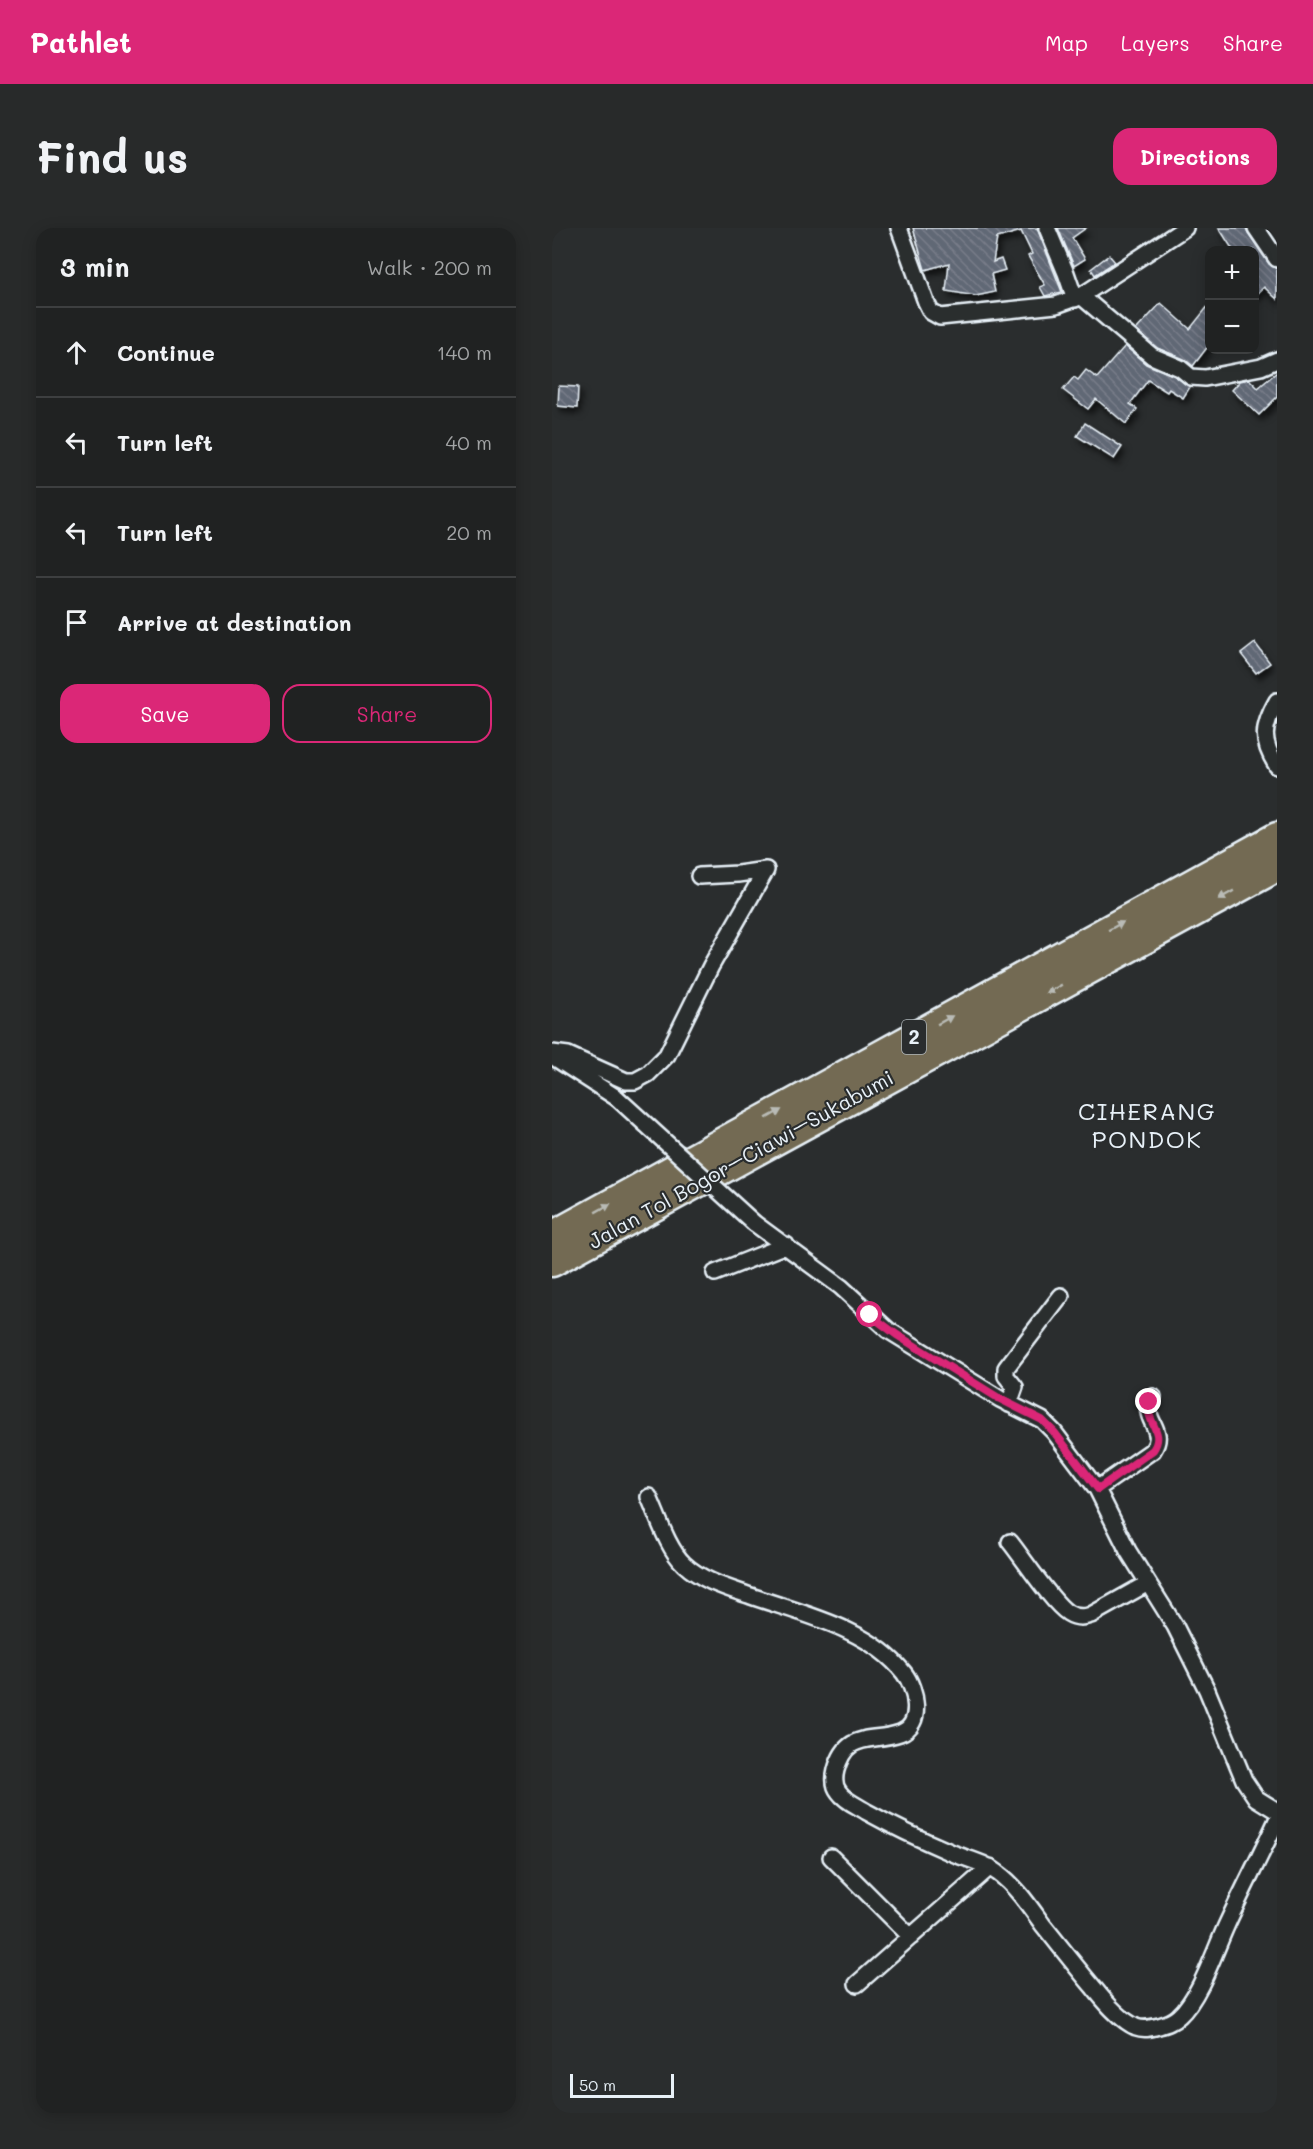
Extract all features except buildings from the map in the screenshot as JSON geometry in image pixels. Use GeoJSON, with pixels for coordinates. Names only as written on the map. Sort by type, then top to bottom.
{"type":"FeatureCollection","features":[{"type":"Feature","properties":{"kind":"highway","name":"Jalan Tol Bogor–Ciawi–Sukabumi"},"geometry":{"type":"LineString","coordinates":[[552,1236],[1277,837]]}},
{"type":"Feature","properties":{"kind":"highway","name":"Jalan Tol Bogor–Ciawi–Sukabumi"},"geometry":{"type":"LineString","coordinates":[[552,1262],[1277,867]]}},
{"type":"Feature","properties":{"kind":"street"},"geometry":{"type":"LineString","coordinates":[[898,228],[931,312],[947,318],[1007,309],[1048,306],[1078,297],[1185,228]]}},
{"type":"Feature","properties":{"kind":"street"},"geometry":{"type":"LineString","coordinates":[[1047,228],[1078,297],[1152,356],[1191,376],[1205,378],[1261,367],[1277,360]]}},
{"type":"Feature","properties":{"kind":"street"},"geometry":{"type":"LineString","coordinates":[[1256,228],[1277,259]]}},
{"type":"Feature","properties":{"kind":"street"},"geometry":{"type":"LineString","coordinates":[[1277,701],[1268,720],[1265,736],[1267,750],[1277,766]]}},
{"type":"Feature","properties":{"kind":"street"},"geometry":{"type":"LineString","coordinates":[[552,1054],[568,1055],[626,1081],[635,1081],[648,1074],[667,1055],[711,966],[766,870],[699,876]]}},
{"type":"Feature","properties":{"kind":"street"},"geometry":{"type":"LineString","coordinates":[[552,1054],[617,1098],[754,1223],[841,1287],[888,1330],[1049,1426],[1098,1489],[1128,1551],[1175,1626],[1197,1667],[1244,1780],[1256,1798],[1277,1811]]}},
{"type":"Feature","properties":{"kind":"street"},"geometry":{"type":"LineString","coordinates":[[715,1273],[786,1245]]}},
{"type":"Feature","properties":{"kind":"street"},"geometry":{"type":"LineString","coordinates":[[1009,1404],[1015,1387],[1005,1374],[1006,1368],[1061,1296]]}},
{"type":"Feature","properties":{"kind":"street"},"geometry":{"type":"LineString","coordinates":[[1098,1489],[1153,1450],[1158,1443],[1158,1434],[1148,1414],[1149,1402],[1153,1397]]}},
{"type":"Feature","properties":{"kind":"street"},"geometry":{"type":"LineString","coordinates":[[649,1497],[673,1549],[684,1563],[707,1579],[858,1637],[876,1647],[898,1666],[906,1675],[914,1694],[916,1706],[912,1724],[901,1733],[858,1740],[849,1747],[837,1766],[835,1785],[839,1793],[848,1801],[890,1824],[954,1854],[990,1867],[1000,1874],[1023,1898],[1097,1992],[1123,2019],[1137,2027],[1146,2029],[1172,2022],[1188,2006],[1204,1977],[1277,1820]]}},
{"type":"Feature","properties":{"kind":"street"},"geometry":{"type":"LineString","coordinates":[[1010,1542],[1057,1602],[1066,1612],[1076,1617],[1083,1618],[1091,1615],[1148,1583]]}},
{"type":"Feature","properties":{"kind":"street"},"geometry":{"type":"LineString","coordinates":[[831,1857],[911,1937]]}},
{"type":"Feature","properties":{"kind":"street"},"geometry":{"type":"LineString","coordinates":[[857,1984],[990,1867]]}},
{"type":"Feature","properties":{"kind":"district","name":"CIHERANG PONDOK"},"geometry":{"type":"Point","coordinates":[1147,1126]}},
{"type":"Feature","properties":{"kind":"route"},"geometry":{"type":"LineString","coordinates":[[870,1315],[888,1330],[944,1362],[1000,1399],[1042,1420],[1098,1489],[1153,1450],[1158,1443],[1158,1434],[1148,1414],[1149,1402]]}}]}
